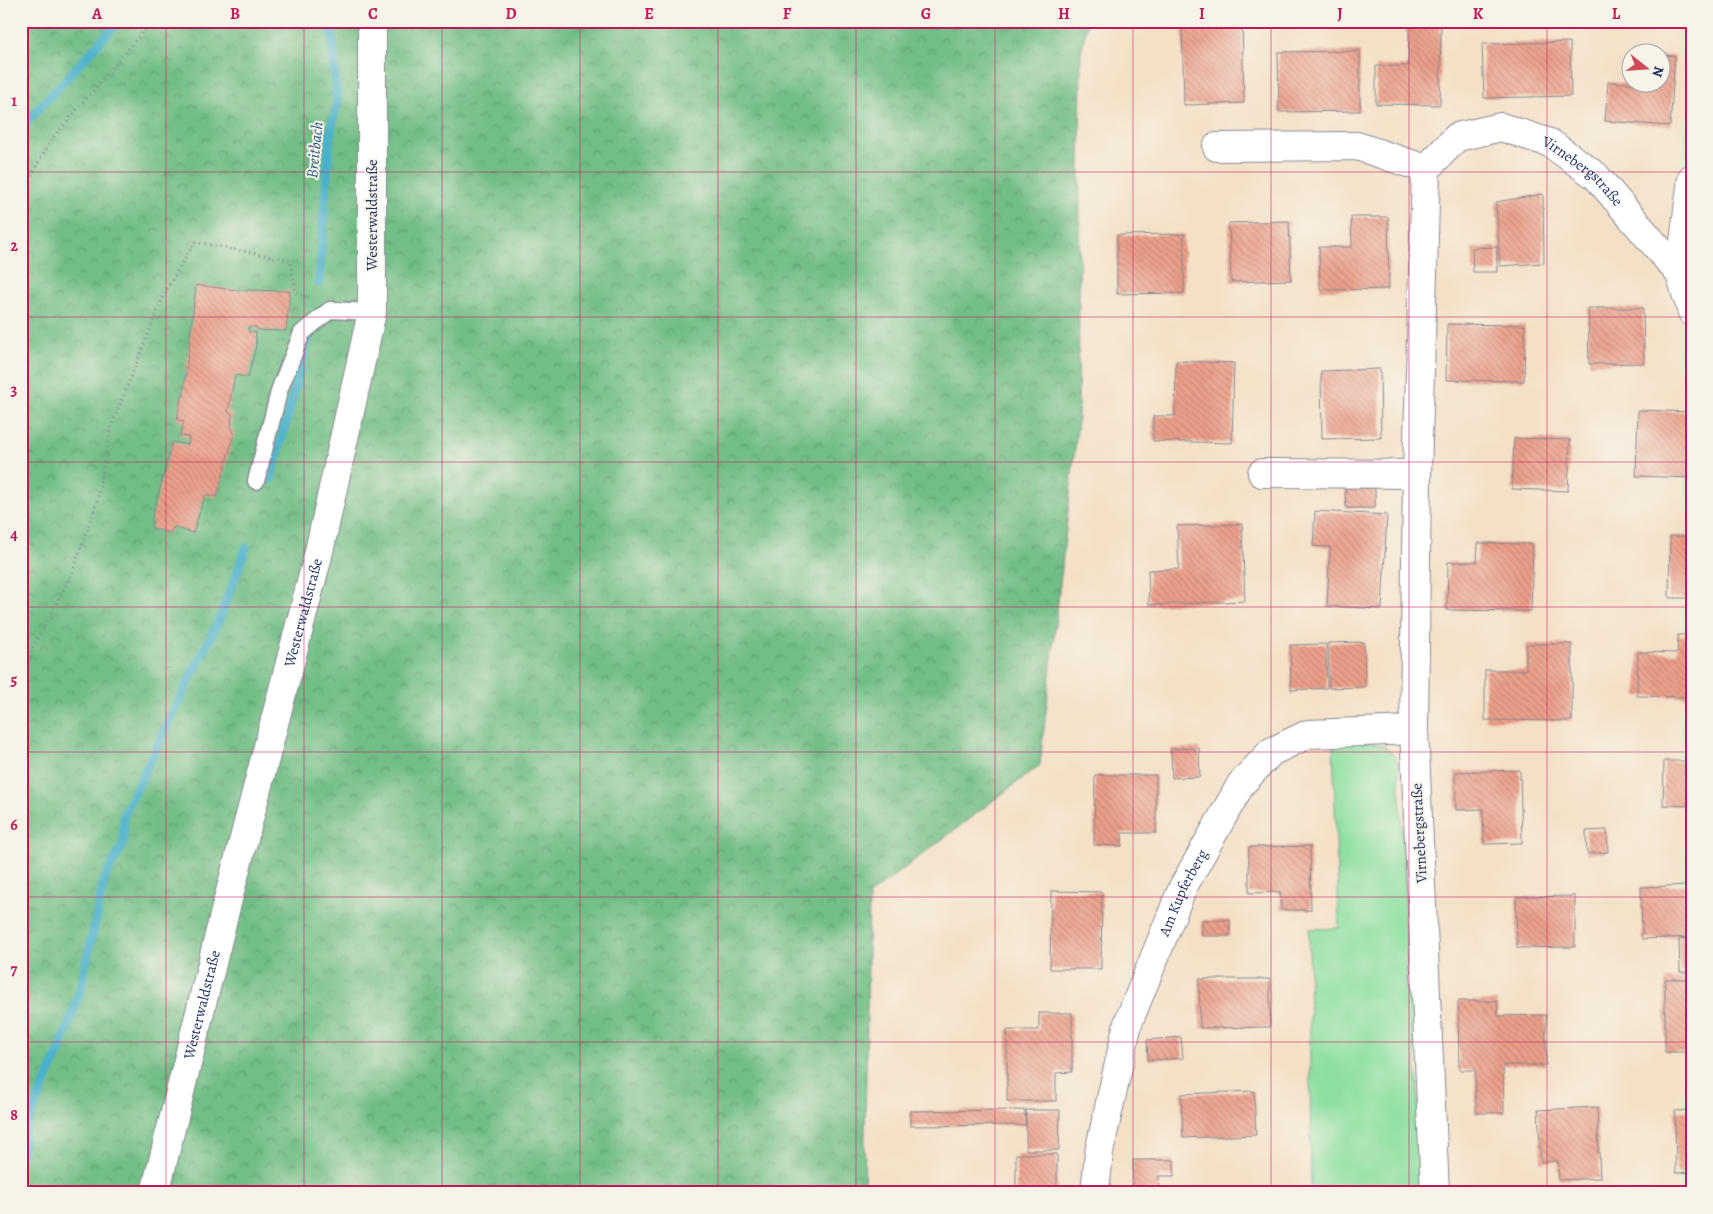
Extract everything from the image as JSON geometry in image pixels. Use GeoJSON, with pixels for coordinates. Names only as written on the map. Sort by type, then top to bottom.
{"type":"FeatureCollection","features":[{"type":"Feature","properties":{"kind":"street","name":"Westerwaldstraße"},"geometry":{"type":"LineString","coordinates":[[155,1193],[226,907],[318,556],[372,312],[372,21]]}},
{"type":"Feature","properties":{"kind":"street","name":"Virnebergstraße"},"geometry":{"type":"LineString","coordinates":[[1435,1193],[1414,730],[1417,474],[1426,169],[1457,137],[1501,127],[1550,143],[1596,176],[1680,274],[1692,312]]}},
{"type":"Feature","properties":{"kind":"street"},"geometry":{"type":"LineString","coordinates":[[1217,147],[1357,146],[1426,169]]}},
{"type":"Feature","properties":{"kind":"street"},"geometry":{"type":"LineString","coordinates":[[1680,274],[1692,178]]}},
{"type":"Feature","properties":{"kind":"street"},"geometry":{"type":"LineString","coordinates":[[1262,473],[1417,474]]}},
{"type":"Feature","properties":{"kind":"street","name":"Am Kupferberg"},"geometry":{"type":"LineString","coordinates":[[1095,1193],[1098,1152],[1128,1023],[1183,887],[1241,784],[1271,752],[1308,734],[1414,730]]}},
{"type":"Feature","properties":{"kind":"lane"},"geometry":{"type":"LineString","coordinates":[[256,482],[280,388],[302,333],[330,310],[372,312]]}},
{"type":"Feature","properties":{"kind":"path"},"geometry":{"type":"LineString","coordinates":[[21,193],[52,139],[152,21]]}},
{"type":"Feature","properties":{"kind":"path"},"geometry":{"type":"LineString","coordinates":[[21,686],[34,647],[72,574],[94,510],[111,426],[166,290],[195,242],[290,260],[296,292],[330,310]]}},
{"type":"Feature","properties":{"kind":"green space"},"geometry":{"type":"Polygon","coordinates":[[[21,21],[1088,21],[1081,52],[1078,420],[1040,765],[869,895],[864,1193],[21,1193],[21,21]]]}},
{"type":"Feature","properties":{"kind":"green space"},"geometry":{"type":"Polygon","coordinates":[[[1362,742],[1381,745],[1394,755],[1398,765],[1424,1193],[1311,1193],[1309,929],[1339,928],[1333,743],[1362,742]]]}},
{"type":"Feature","properties":{"kind":"building"},"geometry":{"type":"Polygon","coordinates":[[[1182,21],[1242,21],[1244,103],[1184,105],[1182,21]]]}},
{"type":"Feature","properties":{"kind":"building"},"geometry":{"type":"Polygon","coordinates":[[[1409,23],[1441,23],[1440,105],[1376,104],[1376,66],[1408,66],[1409,23]]]}},
{"type":"Feature","properties":{"kind":"building"},"geometry":{"type":"Polygon","coordinates":[[[1570,42],[1571,96],[1484,98],[1482,44],[1570,42]]]}},
{"type":"Feature","properties":{"kind":"building"},"geometry":{"type":"Polygon","coordinates":[[[1360,51],[1360,111],[1279,112],[1278,52],[1360,51]]]}},
{"type":"Feature","properties":{"kind":"building"},"geometry":{"type":"Polygon","coordinates":[[[1670,56],[1675,56],[1670,126],[1605,121],[1608,82],[1620,83],[1620,92],[1670,92],[1670,56]]]}},
{"type":"Feature","properties":{"kind":"building"},"geometry":{"type":"Polygon","coordinates":[[[1543,194],[1544,263],[1500,266],[1496,202],[1543,194]]]}},
{"type":"Feature","properties":{"kind":"building"},"geometry":{"type":"Polygon","coordinates":[[[1351,217],[1388,217],[1389,289],[1320,290],[1319,247],[1352,247],[1351,217]]]}},
{"type":"Feature","properties":{"kind":"building"},"geometry":{"type":"Polygon","coordinates":[[[1289,221],[1291,280],[1231,282],[1229,223],[1289,221]]]}},
{"type":"Feature","properties":{"kind":"building"},"geometry":{"type":"Polygon","coordinates":[[[1184,234],[1184,293],[1117,294],[1117,235],[1184,234]]]}},
{"type":"Feature","properties":{"kind":"building"},"geometry":{"type":"Polygon","coordinates":[[[1497,247],[1497,272],[1473,272],[1472,248],[1497,247]]]}},
{"type":"Feature","properties":{"kind":"building"},"geometry":{"type":"Polygon","coordinates":[[[196,285],[236,290],[290,291],[286,331],[258,330],[256,327],[248,327],[249,332],[256,332],[256,346],[248,377],[235,375],[228,412],[232,414],[231,426],[234,434],[217,497],[205,495],[193,533],[173,527],[170,533],[151,528],[153,522],[151,522],[172,442],[188,445],[189,437],[180,436],[184,421],[177,420],[181,397],[183,397],[196,285]]]}},
{"type":"Feature","properties":{"kind":"building"},"geometry":{"type":"Polygon","coordinates":[[[1588,308],[1643,308],[1644,363],[1589,364],[1588,308]]]}},
{"type":"Feature","properties":{"kind":"building"},"geometry":{"type":"Polygon","coordinates":[[[1447,324],[1525,325],[1524,381],[1446,380],[1447,324]]]}},
{"type":"Feature","properties":{"kind":"building"},"geometry":{"type":"Polygon","coordinates":[[[1176,361],[1234,363],[1232,443],[1153,441],[1153,416],[1175,416],[1176,361]]]}},
{"type":"Feature","properties":{"kind":"building"},"geometry":{"type":"Polygon","coordinates":[[[1380,369],[1381,438],[1322,439],[1321,371],[1380,369]]]}},
{"type":"Feature","properties":{"kind":"building"},"geometry":{"type":"Polygon","coordinates":[[[1638,410],[1692,412],[1692,478],[1636,476],[1638,410]]]}},
{"type":"Feature","properties":{"kind":"building"},"geometry":{"type":"Polygon","coordinates":[[[1514,438],[1570,440],[1568,491],[1512,489],[1514,438]]]}},
{"type":"Feature","properties":{"kind":"building"},"geometry":{"type":"Polygon","coordinates":[[[1345,488],[1375,488],[1375,508],[1346,508],[1345,488]]]}},
{"type":"Feature","properties":{"kind":"building"},"geometry":{"type":"Polygon","coordinates":[[[1315,511],[1387,515],[1382,609],[1327,606],[1330,547],[1313,546],[1315,511]]]}},
{"type":"Feature","properties":{"kind":"building"},"geometry":{"type":"Polygon","coordinates":[[[1242,524],[1245,601],[1149,605],[1148,570],[1179,569],[1177,526],[1242,524]]]}},
{"type":"Feature","properties":{"kind":"building"},"geometry":{"type":"Polygon","coordinates":[[[1670,536],[1692,536],[1692,598],[1669,598],[1670,536]]]}},
{"type":"Feature","properties":{"kind":"building"},"geometry":{"type":"Polygon","coordinates":[[[1478,543],[1533,544],[1531,611],[1447,610],[1448,562],[1477,562],[1478,543]]]}},
{"type":"Feature","properties":{"kind":"building"},"geometry":{"type":"Polygon","coordinates":[[[1678,635],[1692,635],[1692,697],[1637,696],[1638,652],[1677,653],[1678,635]]]}},
{"type":"Feature","properties":{"kind":"building"},"geometry":{"type":"Polygon","coordinates":[[[1364,642],[1365,687],[1329,688],[1328,643],[1364,642]]]}},
{"type":"Feature","properties":{"kind":"building"},"geometry":{"type":"Polygon","coordinates":[[[1326,644],[1327,688],[1291,690],[1290,645],[1326,644]]]}},
{"type":"Feature","properties":{"kind":"building"},"geometry":{"type":"Polygon","coordinates":[[[1526,644],[1572,644],[1572,721],[1485,720],[1485,670],[1526,670],[1526,644]]]}},
{"type":"Feature","properties":{"kind":"building"},"geometry":{"type":"Polygon","coordinates":[[[1199,748],[1200,777],[1172,778],[1171,749],[1199,748]]]}},
{"type":"Feature","properties":{"kind":"building"},"geometry":{"type":"Polygon","coordinates":[[[1664,761],[1692,761],[1692,806],[1663,805],[1664,761]]]}},
{"type":"Feature","properties":{"kind":"building"},"geometry":{"type":"Polygon","coordinates":[[[1520,770],[1522,843],[1484,844],[1483,809],[1456,810],[1455,772],[1520,770]]]}},
{"type":"Feature","properties":{"kind":"building"},"geometry":{"type":"Polygon","coordinates":[[[1095,775],[1156,775],[1156,833],[1122,833],[1122,846],[1094,845],[1095,775]]]}},
{"type":"Feature","properties":{"kind":"building"},"geometry":{"type":"Polygon","coordinates":[[[1607,830],[1608,852],[1587,854],[1586,831],[1607,830]]]}},
{"type":"Feature","properties":{"kind":"building"},"geometry":{"type":"Polygon","coordinates":[[[1310,846],[1311,910],[1281,910],[1280,892],[1249,893],[1249,847],[1310,846]]]}},
{"type":"Feature","properties":{"kind":"building"},"geometry":{"type":"Polygon","coordinates":[[[1692,885],[1692,937],[1642,939],[1641,887],[1692,885]]]}},
{"type":"Feature","properties":{"kind":"building"},"geometry":{"type":"Polygon","coordinates":[[[1051,891],[1102,892],[1101,969],[1050,969],[1051,891]]]}},
{"type":"Feature","properties":{"kind":"building"},"geometry":{"type":"Polygon","coordinates":[[[1575,896],[1575,947],[1517,948],[1516,897],[1575,896]]]}},
{"type":"Feature","properties":{"kind":"building"},"geometry":{"type":"Polygon","coordinates":[[[1202,920],[1230,920],[1230,936],[1202,936],[1202,920]]]}},
{"type":"Feature","properties":{"kind":"building"},"geometry":{"type":"Polygon","coordinates":[[[1692,938],[1692,972],[1680,972],[1679,939],[1692,938]]]}},
{"type":"Feature","properties":{"kind":"building"},"geometry":{"type":"Polygon","coordinates":[[[1199,979],[1270,979],[1270,1027],[1200,1028],[1199,979]]]}},
{"type":"Feature","properties":{"kind":"building"},"geometry":{"type":"Polygon","coordinates":[[[1665,979],[1692,979],[1692,1052],[1665,1052],[1665,979]]]}},
{"type":"Feature","properties":{"kind":"building"},"geometry":{"type":"Polygon","coordinates":[[[1458,1001],[1497,1001],[1498,1016],[1546,1015],[1546,1065],[1503,1065],[1504,1113],[1476,1113],[1475,1070],[1459,1070],[1458,1001]]]}},
{"type":"Feature","properties":{"kind":"building"},"geometry":{"type":"Polygon","coordinates":[[[1039,1013],[1072,1013],[1072,1072],[1056,1073],[1056,1101],[1007,1101],[1007,1030],[1039,1030],[1039,1013]]]}},
{"type":"Feature","properties":{"kind":"building"},"geometry":{"type":"Polygon","coordinates":[[[1181,1037],[1183,1058],[1148,1060],[1147,1040],[1181,1037]]]}},
{"type":"Feature","properties":{"kind":"building"},"geometry":{"type":"Polygon","coordinates":[[[1254,1091],[1256,1135],[1183,1138],[1181,1094],[1254,1091]]]}},
{"type":"Feature","properties":{"kind":"building"},"geometry":{"type":"Polygon","coordinates":[[[1597,1107],[1600,1178],[1559,1180],[1558,1161],[1541,1162],[1538,1110],[1597,1107]]]}},
{"type":"Feature","properties":{"kind":"building"},"geometry":{"type":"Polygon","coordinates":[[[1025,1110],[1026,1125],[910,1126],[910,1111],[1025,1110]]]}},
{"type":"Feature","properties":{"kind":"building"},"geometry":{"type":"Polygon","coordinates":[[[1026,1110],[1060,1110],[1059,1150],[1026,1150],[1026,1110]]]}},
{"type":"Feature","properties":{"kind":"building"},"geometry":{"type":"Polygon","coordinates":[[[1692,1110],[1692,1172],[1676,1173],[1675,1111],[1692,1110]]]}},
{"type":"Feature","properties":{"kind":"building"},"geometry":{"type":"Polygon","coordinates":[[[1016,1154],[1057,1154],[1057,1193],[1016,1193],[1016,1154]]]}},
{"type":"Feature","properties":{"kind":"building"},"geometry":{"type":"Polygon","coordinates":[[[1133,1160],[1174,1160],[1174,1176],[1159,1176],[1158,1190],[1133,1190],[1133,1160]]]}},
{"type":"Feature","properties":{"kind":"waterway","name":"Breitbach"},"geometry":{"type":"LineString","coordinates":[[21,128],[119,21]]}},
{"type":"Feature","properties":{"kind":"waterway","name":"Breitbach"},"geometry":{"type":"LineString","coordinates":[[319,283],[330,136],[337,103],[331,21]]}},
{"type":"Feature","properties":{"kind":"waterway","name":"Breitbach"},"geometry":{"type":"LineString","coordinates":[[271,479],[310,331]]}},
{"type":"Feature","properties":{"kind":"waterway"},"geometry":{"type":"LineString","coordinates":[[21,1153],[25,1129],[61,1047],[80,991],[105,877],[123,845],[124,814],[220,618],[246,548]]}}]}
